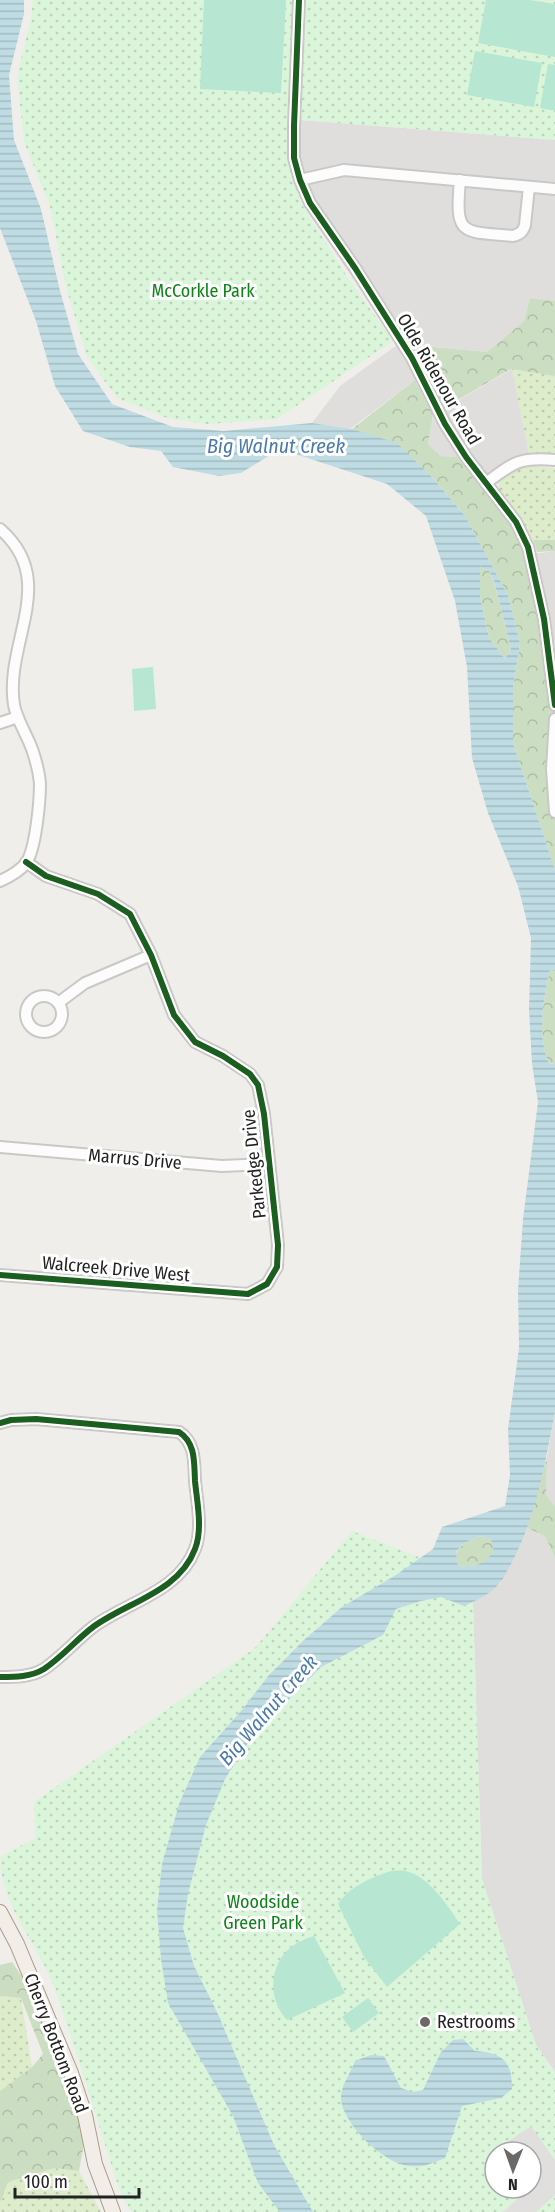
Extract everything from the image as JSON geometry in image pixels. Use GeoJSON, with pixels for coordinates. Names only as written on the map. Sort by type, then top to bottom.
{"type":"FeatureCollection","features":[{"type":"Feature","properties":{"kind":"main road","name":"Cherry Bottom Road"},"geometry":{"type":"LineString","coordinates":[[0,1912],[17,1944],[71,2073],[85,2115],[95,2164],[113,2212]]}},
{"type":"Feature","properties":{"kind":"street","name":"Olde Ridenour Road"},"geometry":{"type":"LineString","coordinates":[[299,0],[294,158],[300,180],[310,203],[406,348],[445,424],[516,522],[528,547],[551,631],[555,705]]}},
{"type":"Feature","properties":{"kind":"street"},"geometry":{"type":"LineString","coordinates":[[300,180],[344,170],[555,189]]}},
{"type":"Feature","properties":{"kind":"street"},"geometry":{"type":"LineString","coordinates":[[460,180],[459,221],[465,228],[475,232],[519,235],[525,225],[529,187]]}},
{"type":"Feature","properties":{"kind":"street"},"geometry":{"type":"LineString","coordinates":[[486,483],[521,460],[535,458],[555,460]]}},
{"type":"Feature","properties":{"kind":"street"},"geometry":{"type":"LineString","coordinates":[[0,529],[12,541],[22,558],[29,580],[27,611],[13,668],[14,705],[33,752],[40,782],[34,841],[26,862],[10,877],[0,881]]}},
{"type":"Feature","properties":{"kind":"street"},"geometry":{"type":"LineString","coordinates":[[0,723],[18,717]]}},
{"type":"Feature","properties":{"kind":"street"},"geometry":{"type":"LineString","coordinates":[[555,719],[552,769],[555,812]]}},
{"type":"Feature","properties":{"kind":"street","name":"Parkedge Drive"},"geometry":{"type":"LineString","coordinates":[[26,862],[46,876],[98,894],[130,914],[151,955],[174,1015],[195,1042],[223,1056],[250,1074],[258,1085],[264,1114],[278,1245],[277,1267],[267,1284],[248,1294],[230,1294]]}},
{"type":"Feature","properties":{"kind":"street"},"geometry":{"type":"LineString","coordinates":[[58,1003],[85,983],[151,955]]}},
{"type":"Feature","properties":{"kind":"street","name":"Marrus Drive"},"geometry":{"type":"LineString","coordinates":[[0,1147],[222,1166],[269,1164]]}},
{"type":"Feature","properties":{"kind":"street","name":"Walcreek Drive West"},"geometry":{"type":"LineString","coordinates":[[0,1275],[230,1294]]}},
{"type":"Feature","properties":{"kind":"street"},"geometry":{"type":"LineString","coordinates":[[0,1423],[36,1419],[179,1432],[186,1436],[192,1445],[198,1510],[196,1549],[177,1579],[130,1604],[92,1628],[43,1670],[22,1676],[0,1677]]}},
{"type":"Feature","properties":{"kind":"shaded area"},"geometry":{"type":"Polygon","coordinates":[[[289,119],[555,140],[555,301],[530,298],[524,321],[487,352],[414,345],[427,374],[415,380],[350,429],[312,423],[340,386],[397,345],[306,207],[289,160],[289,119]]]}},
{"type":"Feature","properties":{"kind":"shaded area"},"geometry":{"type":"Polygon","coordinates":[[[512,369],[529,454],[510,459],[477,482],[457,457],[439,456],[428,444],[433,415],[512,369]]]}},
{"type":"Feature","properties":{"kind":"shaded area"},"geometry":{"type":"Polygon","coordinates":[[[555,551],[555,688],[550,688],[525,555],[555,551]]]}},
{"type":"Feature","properties":{"kind":"shaded area"},"geometry":{"type":"Polygon","coordinates":[[[555,1412],[555,1506],[546,1495],[547,1457],[555,1412]]]}},
{"type":"Feature","properties":{"kind":"shaded area"},"geometry":{"type":"Polygon","coordinates":[[[527,1528],[545,1536],[555,1558],[555,2072],[536,2045],[482,1879],[473,1602],[500,1584],[527,1528]]]}},
{"type":"Feature","properties":{"kind":"shaded area"},"geometry":{"type":"Polygon","coordinates":[[[531,2126],[541,2140],[510,2140],[531,2126]]]}},
{"type":"Feature","properties":{"kind":"shaded area"},"geometry":{"type":"Polygon","coordinates":[[[543,2143],[555,2160],[555,2195],[536,2212],[503,2212],[516,2200],[543,2200],[543,2143]]]}},
{"type":"Feature","properties":{"kind":"green space","name":"McCorkle Park"},"geometry":{"type":"Polygon","coordinates":[[[33,0],[555,0],[555,140],[289,119],[289,160],[301,203],[346,275],[393,341],[277,419],[207,424],[167,418],[117,398],[87,357],[66,287],[50,206],[24,142],[17,76],[33,0]]]}},
{"type":"Feature","properties":{"kind":"green space"},"geometry":{"type":"Polygon","coordinates":[[[204,0],[286,0],[281,93],[200,89],[204,0]]]}},
{"type":"Feature","properties":{"kind":"green space"},"geometry":{"type":"Polygon","coordinates":[[[486,0],[530,0],[555,4],[555,57],[478,43],[486,0]]]}},
{"type":"Feature","properties":{"kind":"green space"},"geometry":{"type":"Polygon","coordinates":[[[475,51],[542,63],[534,107],[467,95],[475,51]]]}},
{"type":"Feature","properties":{"kind":"green space"},"geometry":{"type":"Polygon","coordinates":[[[548,64],[555,65],[555,111],[540,108],[548,64]]]}},
{"type":"Feature","properties":{"kind":"green space"},"geometry":{"type":"Polygon","coordinates":[[[530,298],[555,301],[555,376],[511,369],[444,408],[413,345],[487,352],[524,321],[530,298]]]}},
{"type":"Feature","properties":{"kind":"green space"},"geometry":{"type":"Polygon","coordinates":[[[512,369],[555,376],[555,457],[529,454],[512,369]]]}},
{"type":"Feature","properties":{"kind":"green space"},"geometry":{"type":"Polygon","coordinates":[[[415,380],[433,415],[428,444],[440,456],[457,457],[510,523],[525,555],[555,688],[555,870],[513,743],[513,688],[520,643],[508,595],[465,516],[433,478],[397,444],[352,429],[415,380]]]}},
{"type":"Feature","properties":{"kind":"green space"},"geometry":{"type":"Polygon","coordinates":[[[525,465],[555,468],[555,540],[533,540],[499,490],[499,483],[513,469],[525,465]]]}},
{"type":"Feature","properties":{"kind":"green space"},"geometry":{"type":"Polygon","coordinates":[[[533,540],[555,540],[555,551],[537,552],[533,540]]]}},
{"type":"Feature","properties":{"kind":"green space"},"geometry":{"type":"Polygon","coordinates":[[[480,567],[489,571],[494,582],[511,649],[505,659],[489,638],[480,596],[480,567]]]}},
{"type":"Feature","properties":{"kind":"green space"},"geometry":{"type":"Polygon","coordinates":[[[153,667],[156,709],[134,711],[132,669],[153,667]]]}},
{"type":"Feature","properties":{"kind":"green space"},"geometry":{"type":"Polygon","coordinates":[[[550,970],[555,971],[555,1063],[549,1064],[542,1030],[543,1005],[550,970]]]}},
{"type":"Feature","properties":{"kind":"green space"},"geometry":{"type":"Polygon","coordinates":[[[547,1457],[546,1495],[555,1506],[555,1558],[545,1536],[527,1528],[547,1457]]]}},
{"type":"Feature","properties":{"kind":"green space","name":"Woodside Green Park"},"geometry":{"type":"Polygon","coordinates":[[[352,1531],[472,1578],[482,1879],[536,2045],[555,2072],[555,2212],[131,2212],[120,2192],[54,1987],[6,1892],[0,1857],[35,1838],[34,1802],[255,1648],[352,1531]]]}},
{"type":"Feature","properties":{"kind":"green space"},"geometry":{"type":"Polygon","coordinates":[[[480,1536],[491,1539],[495,1552],[479,1564],[458,1566],[456,1553],[464,1543],[480,1536]]]}},
{"type":"Feature","properties":{"kind":"green space"},"geometry":{"type":"Polygon","coordinates":[[[391,1871],[405,1871],[421,1878],[437,1892],[460,1924],[387,1987],[364,1957],[338,1904],[355,1888],[391,1871]]]}},
{"type":"Feature","properties":{"kind":"green space"},"geometry":{"type":"Polygon","coordinates":[[[314,1936],[345,1993],[287,2020],[276,2001],[274,1979],[276,1969],[288,1950],[299,1942],[314,1936]]]}},
{"type":"Feature","properties":{"kind":"green space"},"geometry":{"type":"Polygon","coordinates":[[[12,1962],[25,1981],[68,2084],[79,2115],[84,2143],[79,2171],[55,2168],[8,2182],[0,2202],[0,2091],[32,2067],[43,2054],[21,1998],[0,1996],[0,1965],[12,1962]]]}},
{"type":"Feature","properties":{"kind":"green space"},"geometry":{"type":"Polygon","coordinates":[[[0,1996],[21,1998],[32,2067],[0,2091],[0,1996]]]}},
{"type":"Feature","properties":{"kind":"green space"},"geometry":{"type":"Polygon","coordinates":[[[368,1998],[379,2013],[353,2032],[342,2017],[368,1998]]]}},
{"type":"Feature","properties":{"kind":"green space"},"geometry":{"type":"Polygon","coordinates":[[[55,2168],[79,2171],[101,2212],[0,2212],[0,2202],[7,2182],[55,2168]]]}},
{"type":"Feature","properties":{"kind":"water","name":"Big Walnut Creek"},"geometry":{"type":"Polygon","coordinates":[[[0,0],[24,0],[24,14],[9,75],[14,140],[41,209],[60,291],[78,354],[112,404],[173,427],[224,431],[312,423],[352,429],[397,443],[433,478],[465,516],[508,595],[520,643],[513,688],[513,743],[555,870],[555,971],[550,970],[547,981],[542,1030],[549,1064],[555,1063],[555,1412],[539,1490],[520,1546],[504,1577],[495,1588],[464,1606],[441,1597],[396,1609],[383,1635],[321,1667],[253,1735],[225,1779],[206,1825],[188,1894],[183,1928],[194,1966],[217,2012],[274,2145],[313,2212],[280,2212],[258,2183],[233,2116],[168,2003],[157,1910],[162,1864],[179,1804],[200,1757],[242,1710],[269,1675],[342,1607],[396,1575],[433,1549],[442,1527],[505,1506],[510,1475],[508,1429],[519,1348],[518,1290],[523,1219],[538,1102],[532,1064],[529,1009],[531,938],[518,886],[488,813],[472,758],[467,667],[455,601],[426,516],[387,484],[280,449],[241,473],[219,476],[173,467],[161,451],[130,447],[83,431],[55,386],[36,321],[0,228],[0,0]],[[480,567],[480,596],[489,638],[505,659],[511,649],[494,581],[489,571],[480,567]],[[480,1536],[464,1543],[456,1552],[458,1566],[478,1564],[494,1552],[491,1539],[480,1536]]]}},
{"type":"Feature","properties":{"kind":"water"},"geometry":{"type":"Polygon","coordinates":[[[463,2039],[475,2051],[493,2054],[504,2060],[512,2079],[512,2089],[501,2098],[462,2106],[445,2158],[423,2166],[409,2166],[399,2164],[377,2151],[349,2121],[341,2100],[344,2085],[355,2061],[371,2055],[384,2056],[401,2088],[413,2092],[423,2090],[441,2052],[453,2040],[463,2039]]]}},
{"type":"Feature","properties":{"kind":"cycle path"},"geometry":{"type":"LineString","coordinates":[[299,0],[294,158],[300,180],[310,203],[355,268],[412,358],[445,424],[466,457],[516,522],[528,547],[544,619],[555,705]]}},
{"type":"Feature","properties":{"kind":"cycle path"},"geometry":{"type":"LineString","coordinates":[[0,1275],[248,1294],[267,1284],[277,1267],[278,1245],[264,1114],[258,1085],[250,1074],[223,1056],[195,1042],[174,1015],[151,955],[130,914],[98,894],[46,876],[26,862]]}},
{"type":"Feature","properties":{"kind":"cycle path"},"geometry":{"type":"LineString","coordinates":[[0,1423],[36,1419],[179,1432],[189,1442],[193,1454],[199,1524],[195,1549],[187,1564],[165,1586],[106,1618],[39,1672],[17,1677],[0,1677]]}},
{"type":"Feature","properties":{"kind":"place","name":"Restrooms"},"geometry":{"type":"Point","coordinates":[425,2022]}}]}
